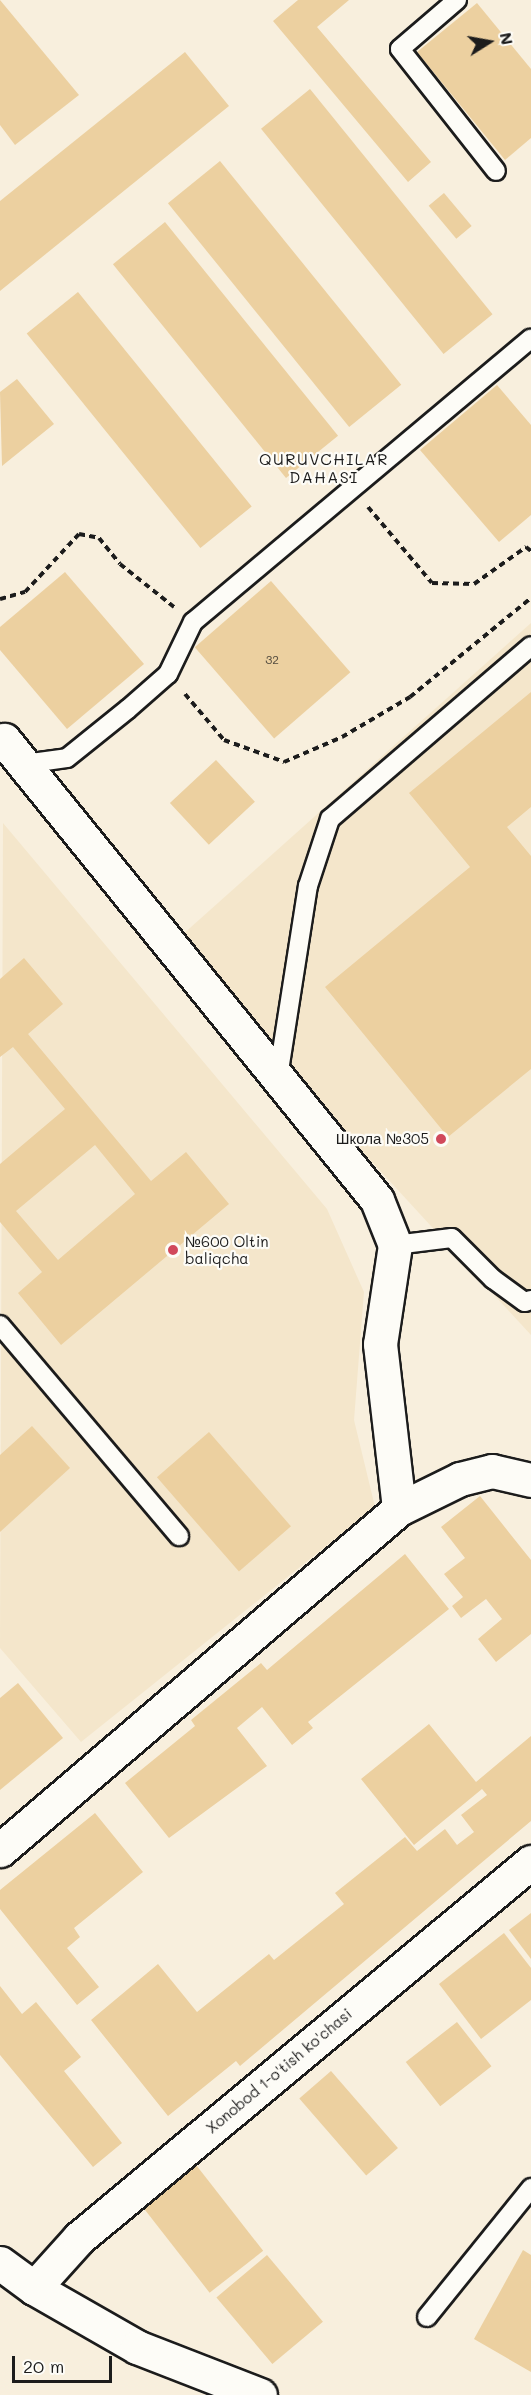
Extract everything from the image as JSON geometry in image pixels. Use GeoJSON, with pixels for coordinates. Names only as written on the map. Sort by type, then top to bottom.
{"type":"FeatureCollection","features":[{"type":"Feature","properties":{"kind":"street"},"geometry":{"type":"LineString","coordinates":[[7,745],[377,1200],[394,1245],[380,1344],[399,1509]]}},
{"type":"Feature","properties":{"kind":"street"},"geometry":{"type":"LineString","coordinates":[[0,1850],[399,1509],[460,1479],[492,1471],[531,1480]]}},
{"type":"Feature","properties":{"kind":"street","name":"Xonobod 1-o'tish ko'chasi"},"geometry":{"type":"LineString","coordinates":[[34,2288],[79,2238],[531,1862]]}},
{"type":"Feature","properties":{"kind":"street"},"geometry":{"type":"LineString","coordinates":[[0,2263],[34,2288],[137,2347],[260,2395]]}},
{"type":"Feature","properties":{"kind":"lane"},"geometry":{"type":"LineString","coordinates":[[457,0],[400,49],[496,171]]}},
{"type":"Feature","properties":{"kind":"lane"},"geometry":{"type":"LineString","coordinates":[[7,745],[67,758],[168,674],[193,622],[531,338]]}},
{"type":"Feature","properties":{"kind":"lane"},"geometry":{"type":"LineString","coordinates":[[278,1077],[308,886],[330,819],[531,646]]}},
{"type":"Feature","properties":{"kind":"lane"},"geometry":{"type":"LineString","coordinates":[[394,1245],[452,1238],[493,1279],[525,1302],[531,1300]]}},
{"type":"Feature","properties":{"kind":"lane"},"geometry":{"type":"LineString","coordinates":[[0,1325],[179,1536]]}},
{"type":"Feature","properties":{"kind":"lane"},"geometry":{"type":"LineString","coordinates":[[427,2317],[531,2188]]}},
{"type":"Feature","properties":{"kind":"path"},"geometry":{"type":"LineString","coordinates":[[352,488],[432,583],[474,584],[526,547],[531,551]]}},
{"type":"Feature","properties":{"kind":"path"},"geometry":{"type":"LineString","coordinates":[[0,599],[25,592],[79,534],[99,538],[120,564],[193,622]]}},
{"type":"Feature","properties":{"kind":"path"},"geometry":{"type":"LineString","coordinates":[[168,674],[224,740],[284,762],[342,737],[410,697],[531,598]]}},
{"type":"Feature","properties":{"kind":"shaded area","name":"Школа №305"},"geometry":{"type":"Polygon","coordinates":[[[531,623],[531,1335],[172,944],[531,623]]]}},
{"type":"Feature","properties":{"kind":"shaded area","name":"№600 Oltin baliqcha"},"geometry":{"type":"Polygon","coordinates":[[[3,823],[327,1209],[364,1292],[354,1420],[375,1507],[81,1742],[0,1648],[3,823]]]}},
{"type":"Feature","properties":{"kind":"building"},"geometry":{"type":"Polygon","coordinates":[[[0,0],[79,95],[15,145],[0,125],[0,0]]]}},
{"type":"Feature","properties":{"kind":"building"},"geometry":{"type":"Polygon","coordinates":[[[298,0],[349,0],[317,27],[431,162],[408,182],[273,21],[298,0]]]}},
{"type":"Feature","properties":{"kind":"building"},"geometry":{"type":"Polygon","coordinates":[[[477,3],[531,69],[531,138],[505,160],[417,52],[477,3]]]}},
{"type":"Feature","properties":{"kind":"building"},"geometry":{"type":"Polygon","coordinates":[[[185,52],[229,106],[0,291],[0,201],[185,52]]]}},
{"type":"Feature","properties":{"kind":"building"},"geometry":{"type":"Polygon","coordinates":[[[310,89],[493,314],[444,354],[261,129],[310,89]]]}},
{"type":"Feature","properties":{"kind":"building"},"geometry":{"type":"Polygon","coordinates":[[[220,161],[401,385],[349,427],[168,203],[220,161]]]}},
{"type":"Feature","properties":{"kind":"building"},"geometry":{"type":"Polygon","coordinates":[[[444,193],[472,226],[456,239],[429,206],[444,193]]]}},
{"type":"Feature","properties":{"kind":"building"},"geometry":{"type":"Polygon","coordinates":[[[165,222],[338,436],[286,478],[113,264],[165,222]]]}},
{"type":"Feature","properties":{"kind":"building"},"geometry":{"type":"Polygon","coordinates":[[[78,292],[252,506],[200,548],[27,334],[78,292]]]}},
{"type":"Feature","properties":{"kind":"building"},"geometry":{"type":"Polygon","coordinates":[[[17,379],[54,424],[2,466],[0,392],[17,379]]]}},
{"type":"Feature","properties":{"kind":"building"},"geometry":{"type":"Polygon","coordinates":[[[497,385],[531,425],[531,515],[499,542],[420,450],[497,385]]]}},
{"type":"Feature","properties":{"kind":"building"},"geometry":{"type":"Polygon","coordinates":[[[65,572],[144,664],[67,729],[0,650],[0,627],[65,572]]]}},
{"type":"Feature","properties":{"kind":"building"},"geometry":{"type":"Polygon","coordinates":[[[271,581],[350,672],[274,739],[195,647],[271,581]]]}},
{"type":"Feature","properties":{"kind":"building"},"geometry":{"type":"Polygon","coordinates":[[[531,692],[531,807],[507,827],[531,856],[531,1069],[448,1137],[325,987],[470,867],[409,793],[531,692]]]}},
{"type":"Feature","properties":{"kind":"building"},"geometry":{"type":"Polygon","coordinates":[[[216,760],[255,802],[209,845],[170,803],[216,760]]]}},
{"type":"Feature","properties":{"kind":"building"},"geometry":{"type":"Polygon","coordinates":[[[24,958],[63,1004],[28,1034],[151,1181],[186,1152],[229,1204],[61,1345],[18,1293],[42,1272],[0,1222],[0,1164],[65,1109],[13,1047],[0,1057],[0,979],[24,958]],[[95,1145],[16,1211],[58,1260],[135,1194],[95,1145]]]}},
{"type":"Feature","properties":{"kind":"building"},"geometry":{"type":"Polygon","coordinates":[[[32,1426],[70,1468],[0,1532],[0,1455],[32,1426]]]}},
{"type":"Feature","properties":{"kind":"building"},"geometry":{"type":"Polygon","coordinates":[[[209,1432],[291,1526],[239,1572],[157,1477],[209,1432]]]}},
{"type":"Feature","properties":{"kind":"building"},"geometry":{"type":"Polygon","coordinates":[[[480,1496],[531,1560],[531,1634],[496,1662],[478,1639],[502,1619],[486,1599],[461,1618],[452,1606],[463,1597],[444,1574],[465,1558],[441,1527],[480,1496]]]}},
{"type":"Feature","properties":{"kind":"building"},"geometry":{"type":"Polygon","coordinates":[[[405,1554],[449,1609],[308,1722],[313,1728],[292,1745],[262,1707],[237,1728],[267,1766],[169,1838],[125,1783],[195,1726],[191,1720],[261,1663],[267,1670],[405,1554]]]}},
{"type":"Feature","properties":{"kind":"building"},"geometry":{"type":"Polygon","coordinates":[[[18,1683],[63,1738],[0,1790],[0,1698],[18,1683]]]}},
{"type":"Feature","properties":{"kind":"building"},"geometry":{"type":"Polygon","coordinates":[[[429,1724],[476,1782],[531,1736],[531,1821],[240,2066],[236,2061],[168,2116],[91,2020],[158,1964],[197,2012],[269,1954],[274,1960],[344,1904],[335,1893],[405,1837],[417,1851],[445,1829],[457,1845],[474,1832],[461,1815],[487,1795],[482,1789],[414,1845],[361,1779],[429,1724]]]}},
{"type":"Feature","properties":{"kind":"building"},"geometry":{"type":"Polygon","coordinates":[[[95,1813],[143,1872],[74,1928],[80,1937],[67,1948],[99,1987],[77,2005],[0,1909],[0,1890],[95,1813]]]}},
{"type":"Feature","properties":{"kind":"building"},"geometry":{"type":"Polygon","coordinates":[[[531,1913],[531,1959],[509,1930],[531,1913]]]}},
{"type":"Feature","properties":{"kind":"building"},"geometry":{"type":"Polygon","coordinates":[[[504,1933],[531,1968],[531,2000],[481,2039],[439,1984],[504,1933]]]}},
{"type":"Feature","properties":{"kind":"building"},"geometry":{"type":"Polygon","coordinates":[[[0,1986],[22,2014],[36,2002],[81,2057],[64,2071],[122,2143],[93,2167],[0,2055],[0,1986]]]}},
{"type":"Feature","properties":{"kind":"building"},"geometry":{"type":"Polygon","coordinates":[[[457,2022],[491,2066],[440,2106],[406,2062],[457,2022]]]}},
{"type":"Feature","properties":{"kind":"building"},"geometry":{"type":"Polygon","coordinates":[[[331,2071],[398,2148],[366,2176],[299,2099],[331,2071]]]}},
{"type":"Feature","properties":{"kind":"building"},"geometry":{"type":"Polygon","coordinates":[[[193,2161],[263,2251],[210,2293],[139,2203],[193,2161]]]}},
{"type":"Feature","properties":{"kind":"building"},"geometry":{"type":"Polygon","coordinates":[[[523,2250],[531,2255],[531,2372],[474,2339],[523,2250]]]}},
{"type":"Feature","properties":{"kind":"building"},"geometry":{"type":"Polygon","coordinates":[[[267,2255],[323,2322],[272,2364],[216,2297],[267,2255]]]}},
{"type":"Feature","properties":{"kind":"place","name":"Школа №305"},"geometry":{"type":"Point","coordinates":[441,1139]}},
{"type":"Feature","properties":{"kind":"place","name":"№600 Oltin baliqcha"},"geometry":{"type":"Point","coordinates":[173,1250]}},
{"type":"Feature","properties":{"kind":"district","name":"QURUVCHILAR DAHASI"},"geometry":{"type":"Point","coordinates":[324,468]}}]}
